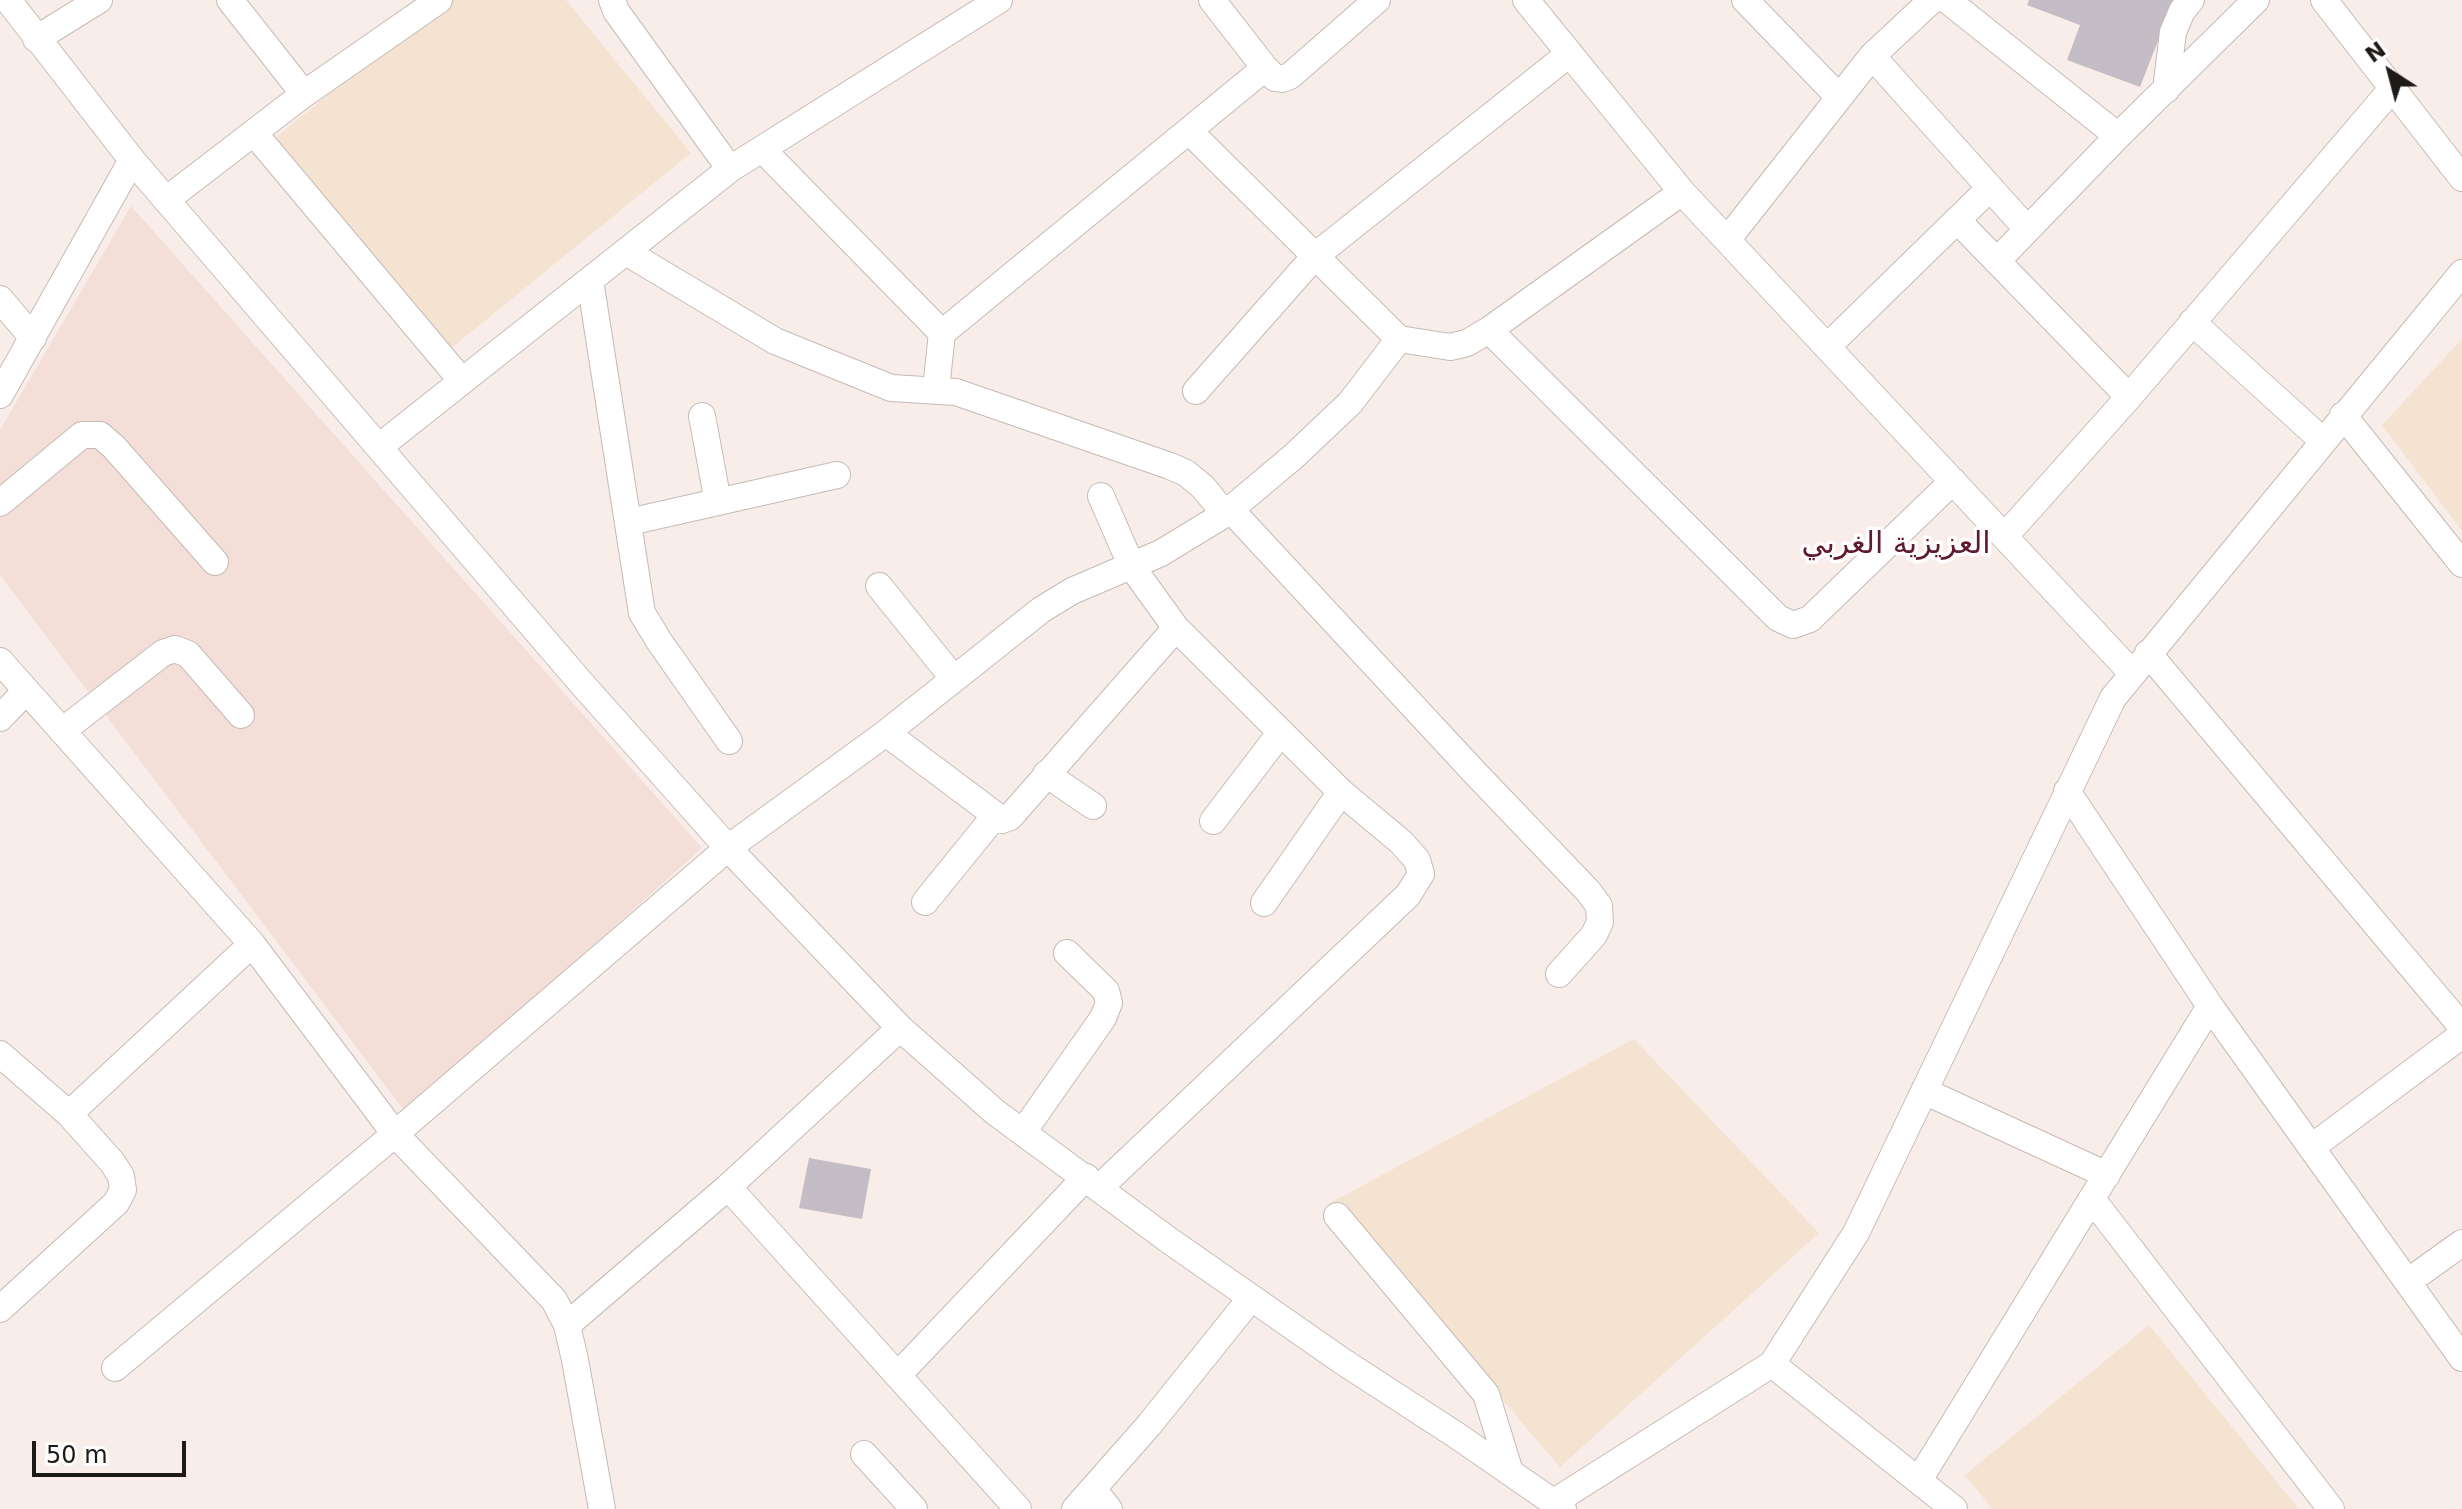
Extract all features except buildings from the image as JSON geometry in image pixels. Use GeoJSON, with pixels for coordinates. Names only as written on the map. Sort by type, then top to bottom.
{"type":"FeatureCollection","features":[{"type":"Feature","properties":{"kind":"street"},"geometry":{"type":"LineString","coordinates":[[8,0],[132,160],[583,685],[728,848],[900,1028],[995,1112],[1251,1298],[1558,1506],[1772,1364],[1856,1233],[2101,720],[2140,663],[2462,273]]}},
{"type":"Feature","properties":{"kind":"street"},"geometry":{"type":"LineString","coordinates":[[36,39],[99,0]]}},
{"type":"Feature","properties":{"kind":"street"},"geometry":{"type":"LineString","coordinates":[[230,0],[304,94]]}},
{"type":"Feature","properties":{"kind":"street"},"geometry":{"type":"LineString","coordinates":[[166,200],[304,94],[439,0]]}},
{"type":"Feature","properties":{"kind":"street"},"geometry":{"type":"LineString","coordinates":[[612,0],[616,11],[730,169]]}},
{"type":"Feature","properties":{"kind":"street"},"geometry":{"type":"LineString","coordinates":[[379,447],[730,169],[999,0]]}},
{"type":"Feature","properties":{"kind":"street"},"geometry":{"type":"LineString","coordinates":[[1212,0],[1265,68],[1275,78],[1282,79],[1290,76],[1377,0]]}},
{"type":"Feature","properties":{"kind":"street"},"geometry":{"type":"LineString","coordinates":[[1526,0],[1682,192],[2005,536],[2140,663],[2462,1027]]}},
{"type":"Feature","properties":{"kind":"street"},"geometry":{"type":"LineString","coordinates":[[1745,0],[1838,96]]}},
{"type":"Feature","properties":{"kind":"street"},"geometry":{"type":"LineString","coordinates":[[1727,240],[1872,56],[1932,0]]}},
{"type":"Feature","properties":{"kind":"street"},"geometry":{"type":"LineString","coordinates":[[1947,0],[2118,136]]}},
{"type":"Feature","properties":{"kind":"street"},"geometry":{"type":"LineString","coordinates":[[2166,90],[2173,32],[2182,11],[2191,0]]}},
{"type":"Feature","properties":{"kind":"street"},"geometry":{"type":"LineString","coordinates":[[1997,261],[2256,0]]}},
{"type":"Feature","properties":{"kind":"street"},"geometry":{"type":"LineString","coordinates":[[2324,0],[2462,178]]}},
{"type":"Feature","properties":{"kind":"street"},"geometry":{"type":"LineString","coordinates":[[1196,391],[1315,256],[1569,54]]}},
{"type":"Feature","properties":{"kind":"street"},"geometry":{"type":"LineString","coordinates":[[1872,56],[2027,229]]}},
{"type":"Feature","properties":{"kind":"street"},"geometry":{"type":"LineString","coordinates":[[936,389],[942,333],[1265,68]]}},
{"type":"Feature","properties":{"kind":"street"},"geometry":{"type":"LineString","coordinates":[[2005,536],[2129,397],[2391,90]]}},
{"type":"Feature","properties":{"kind":"street"},"geometry":{"type":"LineString","coordinates":[[1189,131],[1399,339],[1450,347],[1467,343],[1489,330],[1682,192]]}},
{"type":"Feature","properties":{"kind":"street"},"geometry":{"type":"LineString","coordinates":[[254,133],[462,381]]}},
{"type":"Feature","properties":{"kind":"street"},"geometry":{"type":"LineString","coordinates":[[762,149],[942,333]]}},
{"type":"Feature","properties":{"kind":"street"},"geometry":{"type":"LineString","coordinates":[[4,383],[33,338],[132,160]]}},
{"type":"Feature","properties":{"kind":"street"},"geometry":{"type":"LineString","coordinates":[[1827,347],[1990,188]]}},
{"type":"Feature","properties":{"kind":"street"},"geometry":{"type":"LineString","coordinates":[[1957,220],[2129,397]]}},
{"type":"Feature","properties":{"kind":"street"},"geometry":{"type":"LineString","coordinates":[[626,252],[775,341],[891,388],[956,392],[1186,473],[1228,511],[1588,891],[1599,906],[1600,922],[1594,935],[1559,974]]}},
{"type":"Feature","properties":{"kind":"street"},"geometry":{"type":"LineString","coordinates":[[590,280],[642,613],[729,741]]}},
{"type":"Feature","properties":{"kind":"street"},"geometry":{"type":"LineString","coordinates":[[0,299],[33,338]]}},
{"type":"Feature","properties":{"kind":"street"},"geometry":{"type":"LineString","coordinates":[[2192,322],[2322,440]]}},
{"type":"Feature","properties":{"kind":"street"},"geometry":{"type":"LineString","coordinates":[[1489,330],[1778,618],[1793,625],[1810,619],[1953,481]]}},
{"type":"Feature","properties":{"kind":"street"},"geometry":{"type":"LineString","coordinates":[[115,1368],[395,1134],[728,848],[886,733],[1041,610],[1072,591],[1161,553],[1228,511],[1294,456],[1350,403],[1399,339]]}},
{"type":"Feature","properties":{"kind":"street"},"geometry":{"type":"LineString","coordinates":[[2343,415],[2462,564]]}},
{"type":"Feature","properties":{"kind":"street"},"geometry":{"type":"LineString","coordinates":[[702,416],[718,502]]}},
{"type":"Feature","properties":{"kind":"street"},"geometry":{"type":"LineString","coordinates":[[0,503],[82,435],[100,435],[215,562]]}},
{"type":"Feature","properties":{"kind":"street"},"geometry":{"type":"LineString","coordinates":[[629,522],[837,475]]}},
{"type":"Feature","properties":{"kind":"street"},"geometry":{"type":"LineString","coordinates":[[898,1375],[1093,1182],[1408,895],[1421,874],[1417,860],[1401,842],[1341,792],[1176,628],[1132,567],[1101,496]]}},
{"type":"Feature","properties":{"kind":"street"},"geometry":{"type":"LineString","coordinates":[[879,586],[954,679]]}},
{"type":"Feature","properties":{"kind":"street"},"geometry":{"type":"LineString","coordinates":[[886,733],[1002,820],[1010,817],[1176,628]]}},
{"type":"Feature","properties":{"kind":"street"},"geometry":{"type":"LineString","coordinates":[[62,731],[163,653],[175,649],[188,654],[241,715]]}},
{"type":"Feature","properties":{"kind":"street"},"geometry":{"type":"LineString","coordinates":[[0,661],[252,944],[395,1134],[554,1300],[567,1325],[599,1508]]}},
{"type":"Feature","properties":{"kind":"street"},"geometry":{"type":"LineString","coordinates":[[0,718],[26,691]]}},
{"type":"Feature","properties":{"kind":"street"},"geometry":{"type":"LineString","coordinates":[[1213,821],[1281,732]]}},
{"type":"Feature","properties":{"kind":"street"},"geometry":{"type":"LineString","coordinates":[[1046,774],[1093,806]]}},
{"type":"Feature","properties":{"kind":"street"},"geometry":{"type":"LineString","coordinates":[[2067,791],[2210,1006],[2462,1358]]}},
{"type":"Feature","properties":{"kind":"street"},"geometry":{"type":"LineString","coordinates":[[1264,903],[1341,792]]}},
{"type":"Feature","properties":{"kind":"street"},"geometry":{"type":"LineString","coordinates":[[925,902],[994,817]]}},
{"type":"Feature","properties":{"kind":"street"},"geometry":{"type":"LineString","coordinates":[[69,1114],[252,944]]}},
{"type":"Feature","properties":{"kind":"street"},"geometry":{"type":"LineString","coordinates":[[1023,1132],[1103,1018],[1109,1003],[1106,991],[1067,953]]}},
{"type":"Feature","properties":{"kind":"street"},"geometry":{"type":"LineString","coordinates":[[1919,1480],[2210,1006]]}},
{"type":"Feature","properties":{"kind":"street"},"geometry":{"type":"LineString","coordinates":[[567,1325],[728,1187],[900,1028]]}},
{"type":"Feature","properties":{"kind":"street"},"geometry":{"type":"LineString","coordinates":[[2312,1147],[2462,1035]]}},
{"type":"Feature","properties":{"kind":"street"},"geometry":{"type":"LineString","coordinates":[[0,1054],[69,1114],[112,1162],[121,1176],[123,1190],[116,1203],[0,1309]]}},
{"type":"Feature","properties":{"kind":"street"},"geometry":{"type":"LineString","coordinates":[[1924,1091],[2107,1175]]}},
{"type":"Feature","properties":{"kind":"street"},"geometry":{"type":"LineString","coordinates":[[728,1187],[1018,1509]]}},
{"type":"Feature","properties":{"kind":"street"},"geometry":{"type":"LineString","coordinates":[[2092,1199],[2331,1509]]}},
{"type":"Feature","properties":{"kind":"street"},"geometry":{"type":"LineString","coordinates":[[1337,1216],[1486,1394],[1510,1472]]}},
{"type":"Feature","properties":{"kind":"street"},"geometry":{"type":"LineString","coordinates":[[2409,1281],[2462,1243]]}},
{"type":"Feature","properties":{"kind":"street"},"geometry":{"type":"LineString","coordinates":[[1075,1509],[1101,1499],[1149,1425],[1251,1298]]}},
{"type":"Feature","properties":{"kind":"street"},"geometry":{"type":"LineString","coordinates":[[1772,1364],[1954,1509]]}},
{"type":"Feature","properties":{"kind":"street"},"geometry":{"type":"LineString","coordinates":[[864,1454],[914,1509]]}},
{"type":"Feature","properties":{"kind":"shaded area"},"geometry":{"type":"Polygon","coordinates":[[[445,0],[566,0],[691,153],[449,350],[276,137],[445,0]]]}},
{"type":"Feature","properties":{"kind":"shaded area"},"geometry":{"type":"Polygon","coordinates":[[[131,206],[702,848],[406,1113],[0,575],[0,430],[131,206]]]}},
{"type":"Feature","properties":{"kind":"shaded area"},"geometry":{"type":"Polygon","coordinates":[[[2462,339],[2462,531],[2382,425],[2462,339]]]}},
{"type":"Feature","properties":{"kind":"shaded area"},"geometry":{"type":"Polygon","coordinates":[[[1634,1039],[1819,1233],[1560,1467],[1332,1202],[1634,1039]]]}},
{"type":"Feature","properties":{"kind":"shaded area"},"geometry":{"type":"Polygon","coordinates":[[[2149,1325],[2299,1509],[1992,1509],[1965,1475],[2149,1325]]]}},
{"type":"Feature","properties":{"kind":"district","name":"العزيزية الغربي"},"geometry":{"type":"Point","coordinates":[1896,545]}}]}
